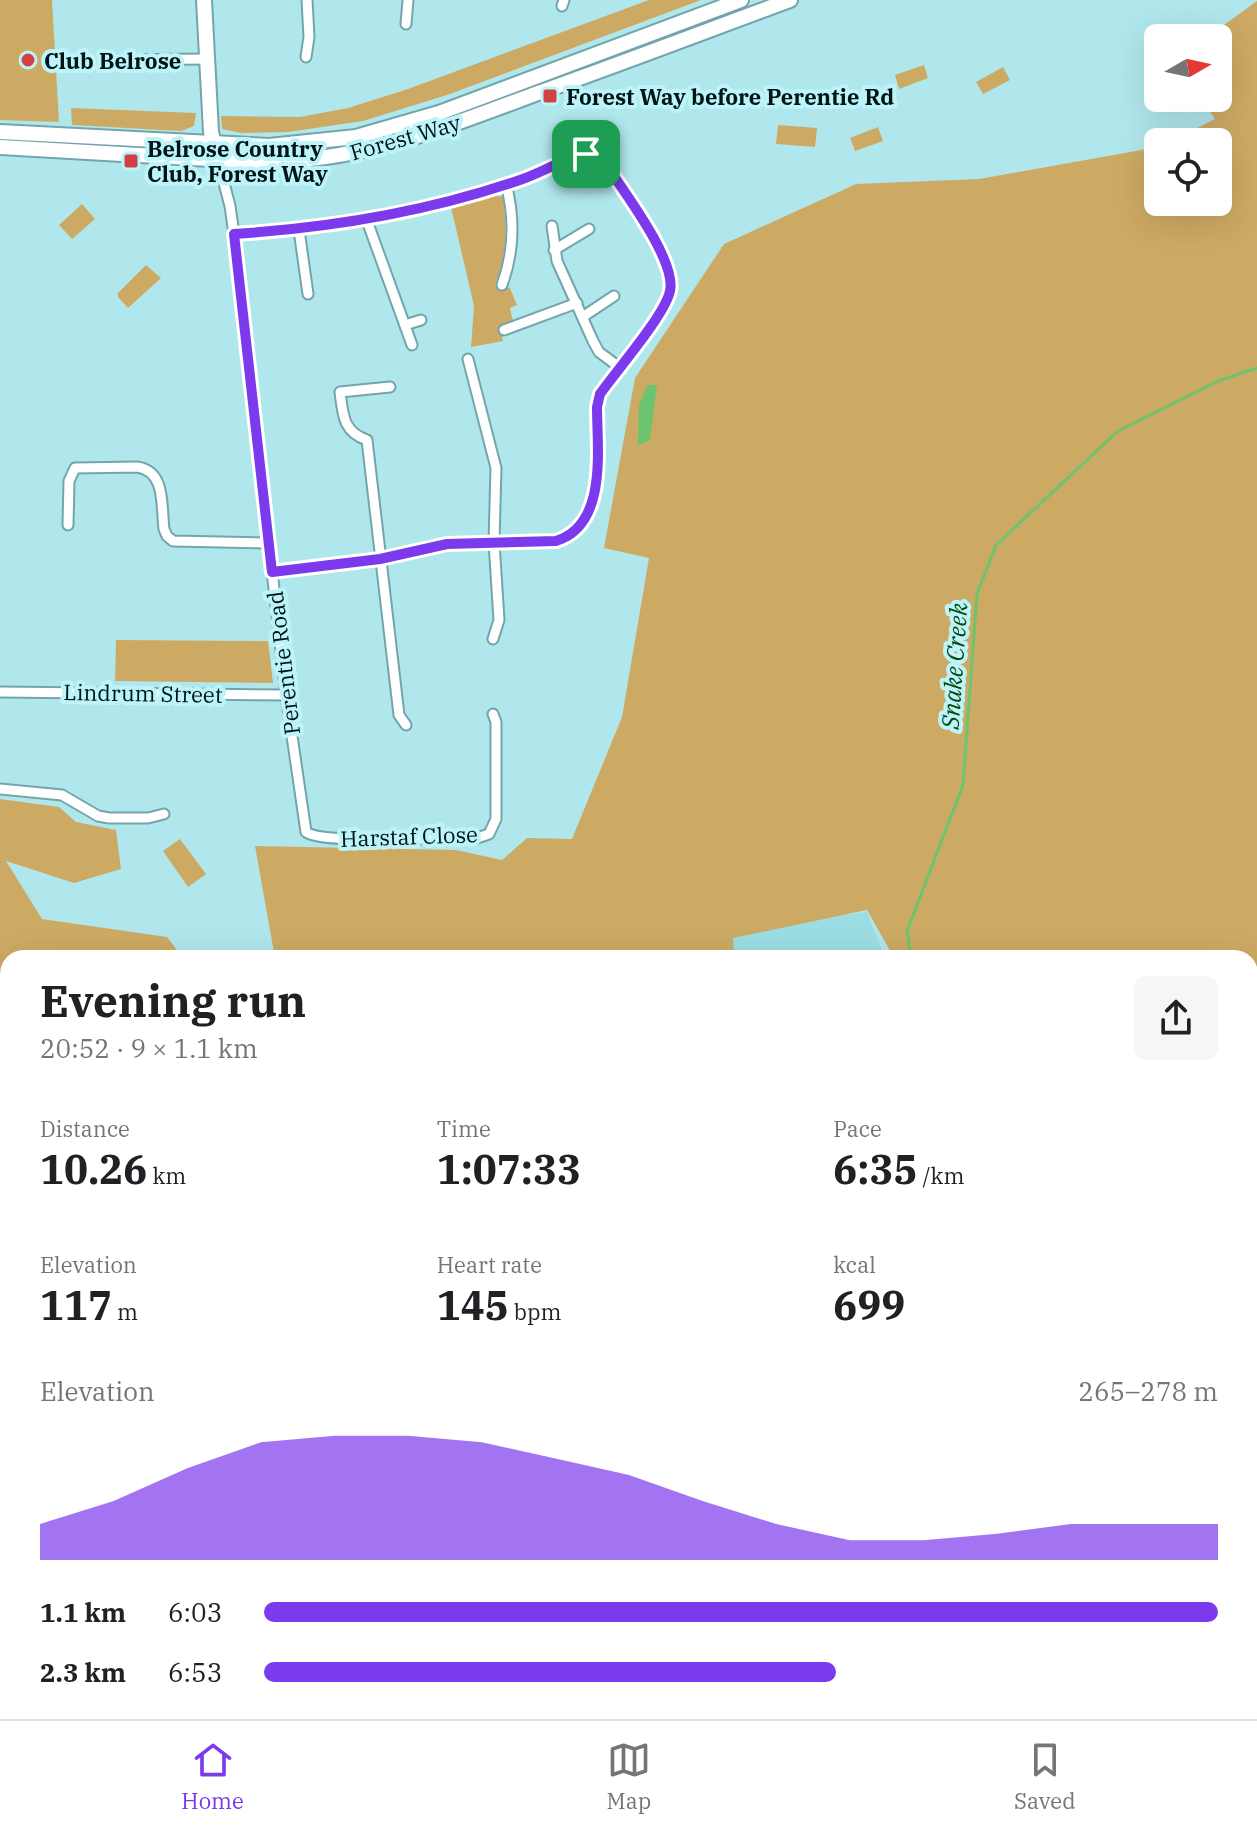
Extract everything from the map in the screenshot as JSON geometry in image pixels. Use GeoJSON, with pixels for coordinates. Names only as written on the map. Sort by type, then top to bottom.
{"type":"FeatureCollection","features":[{"type":"Feature","properties":{"kind":"main road"},"geometry":{"type":"LineString","coordinates":[[204,0],[213,144],[218,160]]}},
{"type":"Feature","properties":{"kind":"main road","name":"Forest Way"},"geometry":{"type":"LineString","coordinates":[[0,132],[213,144],[290,145],[368,134],[439,113],[741,0]]}},
{"type":"Feature","properties":{"kind":"main road","name":"Forest Way"},"geometry":{"type":"LineString","coordinates":[[0,147],[218,160],[303,160],[396,144],[790,0]]}},
{"type":"Feature","properties":{"kind":"street"},"geometry":{"type":"LineString","coordinates":[[306,57],[309,37],[307,0]]}},
{"type":"Feature","properties":{"kind":"street"},"geometry":{"type":"LineString","coordinates":[[406,24],[408,0]]}},
{"type":"Feature","properties":{"kind":"street"},"geometry":{"type":"LineString","coordinates":[[105,60],[207,59]]}},
{"type":"Feature","properties":{"kind":"street"},"geometry":{"type":"LineString","coordinates":[[234,234],[299,230],[439,203],[506,184],[578,155],[595,155],[603,160],[662,252],[672,280],[668,299],[600,394],[595,494],[572,533],[560,540],[447,544],[380,559],[272,572]]}},
{"type":"Feature","properties":{"kind":"street","name":"Perentie Road"},"geometry":{"type":"LineString","coordinates":[[218,160],[234,234],[286,695],[306,832]]}},
{"type":"Feature","properties":{"kind":"street"},"geometry":{"type":"LineString","coordinates":[[502,285],[511,252],[512,212],[506,184]]}},
{"type":"Feature","properties":{"kind":"street"},"geometry":{"type":"LineString","coordinates":[[366,218],[412,345]]}},
{"type":"Feature","properties":{"kind":"street"},"geometry":{"type":"LineString","coordinates":[[552,226],[557,261],[599,352],[619,367]]}},
{"type":"Feature","properties":{"kind":"street"},"geometry":{"type":"LineString","coordinates":[[554,250],[589,229]]}},
{"type":"Feature","properties":{"kind":"street"},"geometry":{"type":"LineString","coordinates":[[299,230],[308,294]]}},
{"type":"Feature","properties":{"kind":"street"},"geometry":{"type":"LineString","coordinates":[[584,316],[614,296]]}},
{"type":"Feature","properties":{"kind":"street"},"geometry":{"type":"LineString","coordinates":[[504,330],[577,303]]}},
{"type":"Feature","properties":{"kind":"street"},"geometry":{"type":"LineString","coordinates":[[405,325],[421,320]]}},
{"type":"Feature","properties":{"kind":"street"},"geometry":{"type":"LineString","coordinates":[[468,359],[494,453],[494,542],[499,620],[493,639]]}},
{"type":"Feature","properties":{"kind":"street"},"geometry":{"type":"LineString","coordinates":[[390,387],[340,392],[343,422],[356,436],[367,440],[399,715],[406,725]]}},
{"type":"Feature","properties":{"kind":"street"},"geometry":{"type":"LineString","coordinates":[[68,525],[69,481],[75,468],[137,467],[146,468],[159,481],[164,529],[173,541],[269,543]]}},
{"type":"Feature","properties":{"kind":"street","name":"Lindrum Street"},"geometry":{"type":"LineString","coordinates":[[0,692],[286,695]]}},
{"type":"Feature","properties":{"kind":"street","name":"Harstaf Close"},"geometry":{"type":"LineString","coordinates":[[306,832],[313,837],[347,839],[477,838],[489,834],[496,819],[496,722],[493,714]]}},
{"type":"Feature","properties":{"kind":"street"},"geometry":{"type":"LineString","coordinates":[[0,789],[62,795],[98,816],[109,818],[148,818],[164,814]]}},
{"type":"Feature","properties":{"kind":"shaded area","name":"Club Belrose"},"geometry":{"type":"Polygon","coordinates":[[[0,0],[52,0],[59,122],[0,120],[0,0]]]}},
{"type":"Feature","properties":{"kind":"shaded area"},"geometry":{"type":"Polygon","coordinates":[[[649,0],[701,0],[450,94],[363,121],[288,132],[241,133],[222,129],[221,116],[300,117],[348,108],[649,0]]]}},
{"type":"Feature","properties":{"kind":"shaded area"},"geometry":{"type":"Polygon","coordinates":[[[1257,1],[1257,950],[890,950],[867,910],[733,938],[734,950],[274,950],[255,846],[456,850],[502,860],[527,838],[572,839],[622,717],[649,558],[604,548],[635,378],[724,244],[856,184],[979,179],[1144,150],[1144,216],[1232,216],[1232,128],[1197,128],[1215,119],[1210,112],[1232,112],[1232,24],[1225,24],[1257,1]]]}},
{"type":"Feature","properties":{"kind":"shaded area"},"geometry":{"type":"Polygon","coordinates":[[[924,65],[928,78],[899,89],[895,75],[924,65]]]}},
{"type":"Feature","properties":{"kind":"shaded area"},"geometry":{"type":"Polygon","coordinates":[[[1003,67],[1010,80],[983,94],[976,82],[1003,67]]]}},
{"type":"Feature","properties":{"kind":"shaded area"},"geometry":{"type":"Polygon","coordinates":[[[71,108],[196,113],[194,126],[181,131],[72,125],[71,108]]]}},
{"type":"Feature","properties":{"kind":"shaded area"},"geometry":{"type":"Polygon","coordinates":[[[778,125],[817,128],[815,147],[776,144],[778,125]]]}},
{"type":"Feature","properties":{"kind":"shaded area"},"geometry":{"type":"Polygon","coordinates":[[[878,127],[883,141],[855,151],[850,138],[878,127]]]}},
{"type":"Feature","properties":{"kind":"shaded area"},"geometry":{"type":"Polygon","coordinates":[[[495,195],[503,197],[505,231],[504,253],[495,285],[510,288],[517,305],[510,308],[513,321],[500,327],[503,341],[471,347],[474,306],[451,207],[495,195]]]}},
{"type":"Feature","properties":{"kind":"shaded area"},"geometry":{"type":"Polygon","coordinates":[[[82,204],[95,219],[72,239],[59,225],[82,204]]]}},
{"type":"Feature","properties":{"kind":"shaded area"},"geometry":{"type":"Polygon","coordinates":[[[146,265],[161,278],[128,308],[118,293],[146,265]]]}},
{"type":"Feature","properties":{"kind":"shaded area"},"geometry":{"type":"Polygon","coordinates":[[[647,385],[657,385],[650,440],[638,446],[639,406],[647,385]]]}},
{"type":"Feature","properties":{"kind":"shaded area"},"geometry":{"type":"Polygon","coordinates":[[[116,640],[268,641],[273,683],[115,681],[116,640]]]}},
{"type":"Feature","properties":{"kind":"shaded area"},"geometry":{"type":"Polygon","coordinates":[[[0,799],[59,807],[76,822],[116,830],[121,869],[74,883],[6,861],[42,919],[167,937],[177,950],[0,950],[0,799]]]}},
{"type":"Feature","properties":{"kind":"shaded area"},"geometry":{"type":"Polygon","coordinates":[[[180,839],[206,874],[188,887],[163,851],[180,839]]]}},
{"type":"Feature","properties":{"kind":"shaded area"},"geometry":{"type":"Polygon","coordinates":[[[867,912],[882,950],[733,950],[730,935],[759,927],[867,912]]]}},
{"type":"Feature","properties":{"kind":"waterway","name":"Snake Creek"},"geometry":{"type":"LineString","coordinates":[[910,950],[907,931],[963,785],[977,594],[996,545],[1118,431],[1218,381],[1257,368]]}},
{"type":"Feature","properties":{"kind":"place","name":"Club Belrose"},"geometry":{"type":"Point","coordinates":[28,60]}},
{"type":"Feature","properties":{"kind":"place","name":"Forest Way before Perentie Rd"},"geometry":{"type":"Point","coordinates":[550,96]}},
{"type":"Feature","properties":{"kind":"place","name":"Belrose Country Club, Forest Way"},"geometry":{"type":"Point","coordinates":[131,161]}},
{"type":"Feature","properties":{"kind":"route"},"geometry":{"type":"LineString","coordinates":[[586,154],[603,160],[662,252],[672,280],[661,312],[600,394],[595,494],[580,523],[572,533],[556,541],[447,544],[380,559],[272,572],[234,234],[323,227],[439,203],[519,181],[586,154]]}}]}
